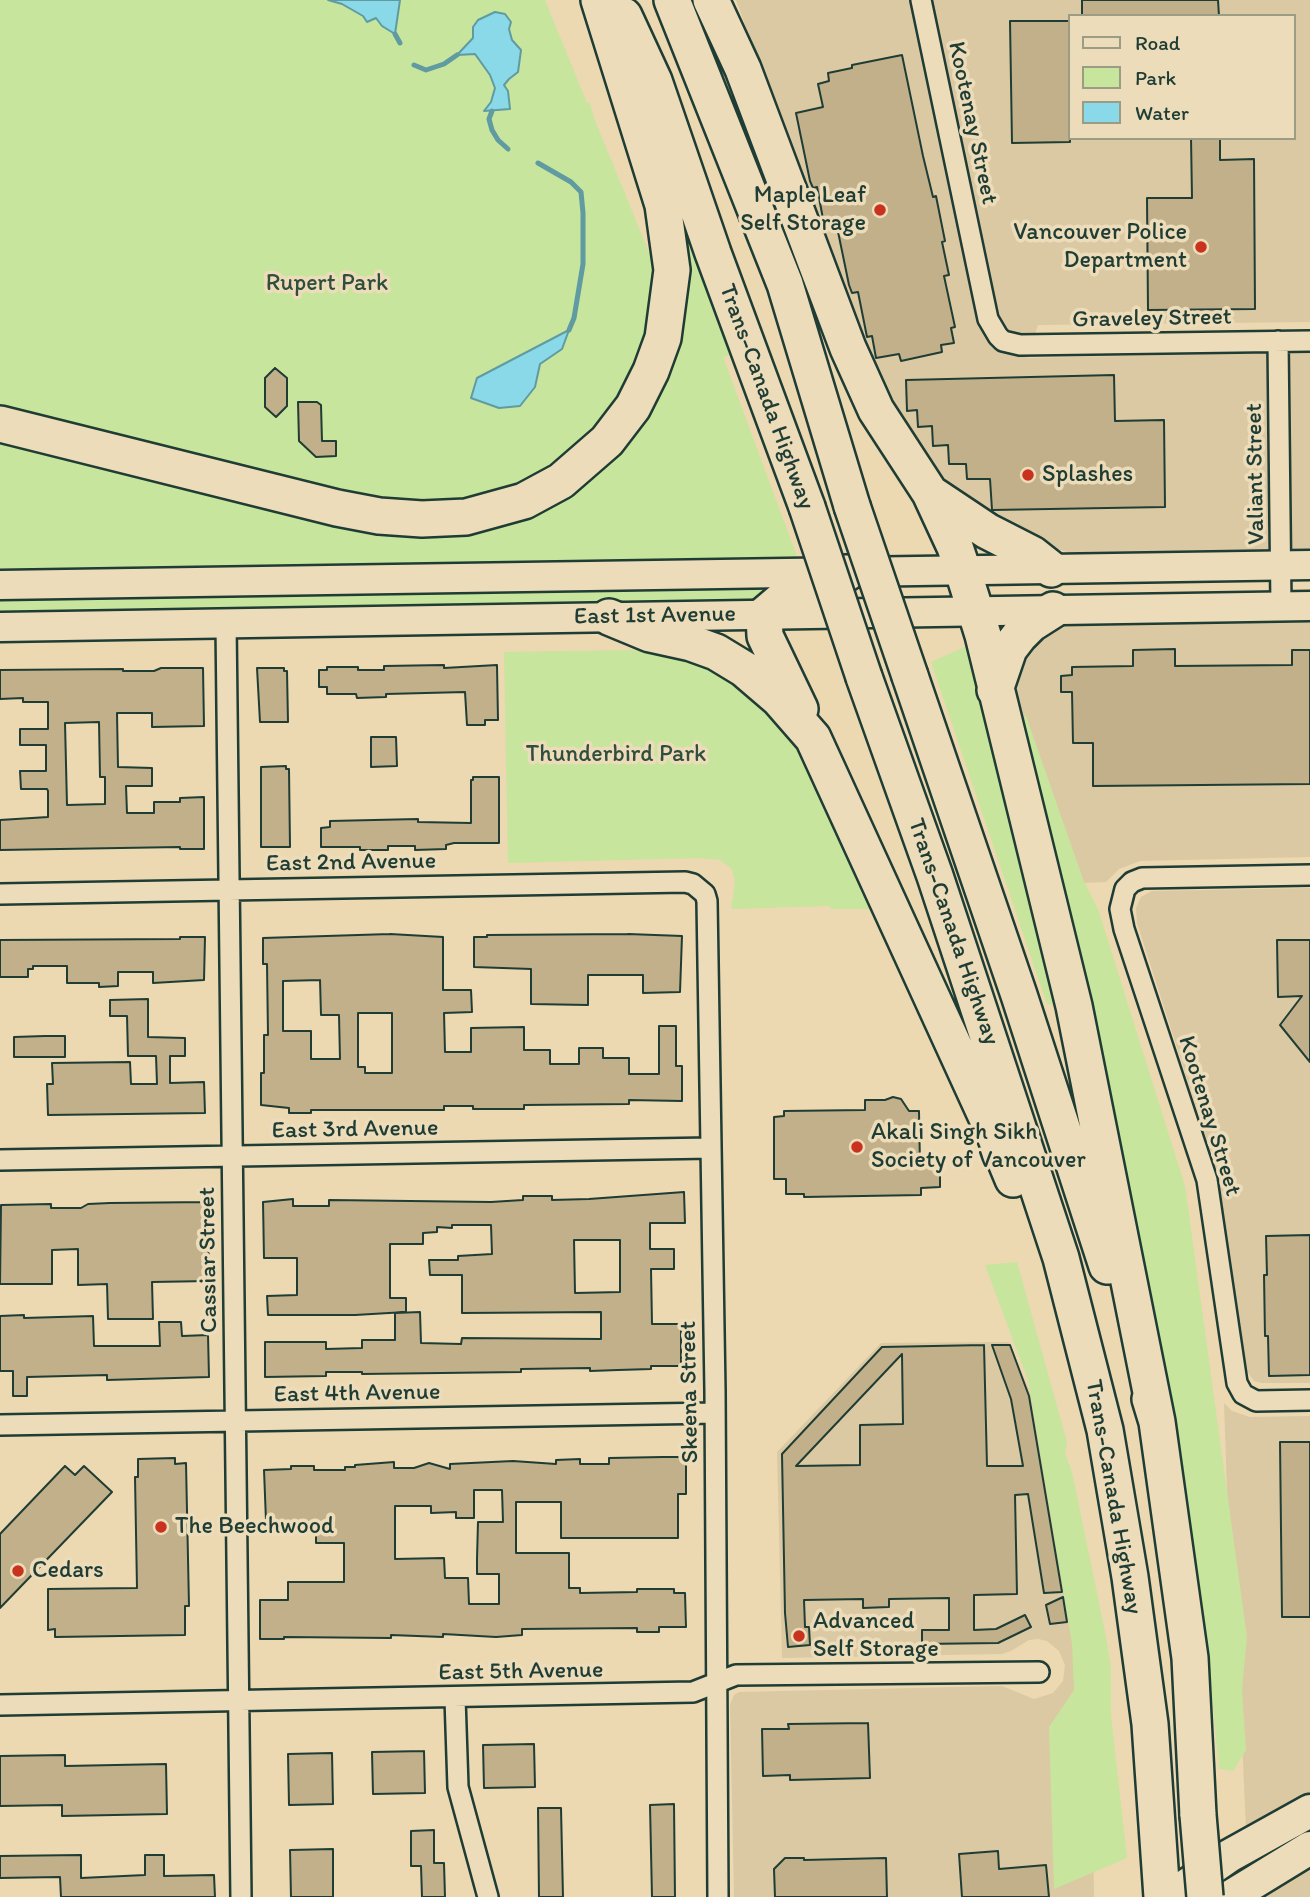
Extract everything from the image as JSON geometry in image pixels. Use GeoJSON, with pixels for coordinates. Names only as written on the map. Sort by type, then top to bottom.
{"type":"FeatureCollection","features":[{"type":"Feature","properties":{"kind":"highway"},"geometry":{"type":"LineString","coordinates":[[0,424],[324,505],[379,516],[422,519],[466,517],[524,501],[561,481],[607,441],[633,407],[652,371],[663,338],[672,270],[663,205],[599,0]]}},
{"type":"Feature","properties":{"kind":"highway","name":"Trans-Canada Highway"},"geometry":{"type":"LineString","coordinates":[[617,0],[654,81],[713,253],[807,507],[935,876],[1060,1258],[1105,1430],[1130,1577],[1150,1724],[1162,1897]]}},
{"type":"Feature","properties":{"kind":"highway","name":"Trans-Canada Highway"},"geometry":{"type":"LineString","coordinates":[[672,0],[785,285],[852,506],[1019,995],[1157,1422],[1190,1658],[1205,1897]]}},
{"type":"Feature","properties":{"kind":"highway"},"geometry":{"type":"LineString","coordinates":[[711,0],[743,69],[848,348],[876,411],[930,493],[963,571],[1074,1006],[1157,1422]]}},
{"type":"Feature","properties":{"kind":"highway"},"geometry":{"type":"LineString","coordinates":[[930,493],[987,531],[1032,554],[1051,569]]}},
{"type":"Feature","properties":{"kind":"highway"},"geometry":{"type":"LineString","coordinates":[[847,573],[816,590],[784,598],[764,615],[765,636],[993,1131],[1024,1207],[1105,1430]]}},
{"type":"Feature","properties":{"kind":"highway"},"geometry":{"type":"LineString","coordinates":[[995,690],[1009,649],[1031,624],[1053,610]]}},
{"type":"Feature","properties":{"kind":"highway"},"geometry":{"type":"LineString","coordinates":[[610,617],[650,635],[691,643],[716,652],[744,669],[779,699],[813,738]]}},
{"type":"Feature","properties":{"kind":"main road","name":"East 1st Avenue"},"geometry":{"type":"LineString","coordinates":[[0,585],[1310,565]]}},
{"type":"Feature","properties":{"kind":"main road","name":"East 1st Avenue"},"geometry":{"type":"LineString","coordinates":[[0,627],[1310,606]]}},
{"type":"Feature","properties":{"kind":"main road"},"geometry":{"type":"LineString","coordinates":[[1170,1897],[1230,1856],[1310,1811]]}},
{"type":"Feature","properties":{"kind":"main road"},"geometry":{"type":"LineString","coordinates":[[1230,1897],[1310,1848]]}},
{"type":"Feature","properties":{"kind":"street","name":"Kootenay Street"},"geometry":{"type":"LineString","coordinates":[[921,0],[988,319],[998,337]]}},
{"type":"Feature","properties":{"kind":"street","name":"Graveley Street"},"geometry":{"type":"LineString","coordinates":[[998,337],[1020,345],[1310,341]]}},
{"type":"Feature","properties":{"kind":"street","name":"Valiant Street"},"geometry":{"type":"LineString","coordinates":[[1278,341],[1281,606]]}},
{"type":"Feature","properties":{"kind":"street","name":"Cassiar Street"},"geometry":{"type":"LineString","coordinates":[[226,623],[241,1897]]}},
{"type":"Feature","properties":{"kind":"street","name":"Kootenay Street"},"geometry":{"type":"LineString","coordinates":[[1310,875],[1154,876],[1132,882],[1122,897],[1120,909],[1124,929],[1207,1180],[1237,1383],[1243,1394],[1256,1401],[1310,1400]]}},
{"type":"Feature","properties":{"kind":"street","name":"East 2nd Avenue"},"geometry":{"type":"LineString","coordinates":[[0,894],[685,882],[700,889]]}},
{"type":"Feature","properties":{"kind":"street","name":"Skeena Street"},"geometry":{"type":"LineString","coordinates":[[700,889],[707,901],[715,1413],[718,1897]]}},
{"type":"Feature","properties":{"kind":"street","name":"East 3rd Avenue"},"geometry":{"type":"LineString","coordinates":[[0,1160],[710,1148]]}},
{"type":"Feature","properties":{"kind":"street","name":"East 4th Avenue"},"geometry":{"type":"LineString","coordinates":[[0,1425],[715,1413]]}},
{"type":"Feature","properties":{"kind":"street","name":"East 5th Avenue"},"geometry":{"type":"LineString","coordinates":[[0,1706],[693,1692],[736,1675],[1039,1672]]}},
{"type":"Feature","properties":{"kind":"street"},"geometry":{"type":"LineString","coordinates":[[455,1698],[458,1787],[488,1897]]}},
{"type":"Feature","properties":{"kind":"shaded area"},"geometry":{"type":"Polygon","coordinates":[[[736,0],[1310,0],[1310,322],[1038,325],[1027,358],[1310,352],[1310,552],[1077,555],[1010,535],[966,507],[880,394],[736,0]]]}},
{"type":"Feature","properties":{"kind":"shaded area"},"geometry":{"type":"Polygon","coordinates":[[[1310,619],[1310,857],[1140,861],[1119,869],[1106,882],[1055,884],[1014,691],[1014,670],[1042,629],[1080,622],[1310,619]]]}},
{"type":"Feature","properties":{"kind":"shaded area"},"geometry":{"type":"Polygon","coordinates":[[[1310,888],[1310,1383],[1262,1383],[1254,1381],[1246,1370],[1216,1169],[1137,923],[1136,908],[1141,897],[1152,891],[1310,888]]]}},
{"type":"Feature","properties":{"kind":"shaded area"},"geometry":{"type":"Polygon","coordinates":[[[1009,1342],[1042,1421],[1090,1642],[1094,1897],[734,1897],[730,1705],[734,1695],[739,1692],[1002,1686],[1034,1699],[1053,1693],[1063,1681],[1065,1665],[1059,1651],[1047,1641],[1038,1639],[1029,1640],[1002,1654],[782,1658],[777,1452],[881,1343],[1009,1342]]]}},
{"type":"Feature","properties":{"kind":"shaded area"},"geometry":{"type":"Polygon","coordinates":[[[1224,1403],[1232,1411],[1250,1417],[1310,1416],[1310,1797],[1246,1830],[1237,1626],[1228,1518],[1224,1403]]]}},
{"type":"Feature","properties":{"kind":"shaded area"},"geometry":{"type":"Polygon","coordinates":[[[1310,1869],[1310,1897],[1260,1897],[1310,1869]]]}},
{"type":"Feature","properties":{"kind":"green space","name":"Rupert Park"},"geometry":{"type":"Polygon","coordinates":[[[0,0],[545,0],[587,103],[590,103],[652,260],[685,287],[681,225],[685,224],[730,355],[723,357],[798,559],[0,574],[0,0]]]}},
{"type":"Feature","properties":{"kind":"green space"},"geometry":{"type":"Polygon","coordinates":[[[770,585],[756,601],[0,612],[0,592],[237,596],[770,585]]]}},
{"type":"Feature","properties":{"kind":"green space"},"geometry":{"type":"Polygon","coordinates":[[[967,646],[1053,1005],[1047,1004],[931,662],[967,646]]]}},
{"type":"Feature","properties":{"kind":"green space","name":"Thunderbird Park"},"geometry":{"type":"Polygon","coordinates":[[[633,650],[679,655],[735,678],[806,748],[871,909],[831,909],[829,906],[731,909],[735,883],[732,869],[720,860],[698,858],[508,863],[504,652],[633,650]]]}},
{"type":"Feature","properties":{"kind":"green space"},"geometry":{"type":"Polygon","coordinates":[[[1025,713],[1083,879],[1098,909],[1185,1186],[1247,1637],[1242,1690],[1246,1750],[1233,1771],[1219,1769],[1204,1613],[1170,1409],[1085,991],[1024,727],[1025,713]]]}},
{"type":"Feature","properties":{"kind":"green space"},"geometry":{"type":"Polygon","coordinates":[[[1017,1262],[1067,1442],[1065,1454],[1072,1472],[1105,1632],[1111,1668],[1111,1716],[1127,1858],[1054,1889],[1049,1727],[1074,1690],[1072,1644],[1028,1380],[985,1265],[1017,1262]]]}},
{"type":"Feature","properties":{"kind":"water"},"geometry":{"type":"Polygon","coordinates":[[[328,0],[400,0],[395,34],[382,26],[376,18],[367,22],[363,16],[342,4],[328,0]]]}},
{"type":"Feature","properties":{"kind":"water"},"geometry":{"type":"Polygon","coordinates":[[[495,12],[505,14],[511,22],[509,29],[512,40],[521,50],[518,72],[504,85],[508,91],[510,109],[484,111],[491,102],[495,88],[490,75],[475,54],[457,55],[473,38],[473,27],[478,20],[495,12]]]}},
{"type":"Feature","properties":{"kind":"water"},"geometry":{"type":"Polygon","coordinates":[[[569,330],[562,349],[540,364],[535,387],[520,406],[499,408],[471,398],[477,378],[569,330]]]}},
{"type":"Feature","properties":{"kind":"building"},"geometry":{"type":"Polygon","coordinates":[[[1082,0],[1218,0],[1219,14],[1082,14],[1082,0]]]}},
{"type":"Feature","properties":{"kind":"building"},"geometry":{"type":"Polygon","coordinates":[[[1010,21],[1068,21],[1070,142],[1012,143],[1010,21]]]}},
{"type":"Feature","properties":{"kind":"building","name":"Maple Leaf Self Storage"},"geometry":{"type":"Polygon","coordinates":[[[902,55],[923,156],[933,197],[936,196],[945,241],[942,242],[949,275],[944,276],[955,327],[951,328],[954,343],[941,345],[942,352],[901,361],[899,354],[876,358],[872,336],[867,337],[858,292],[852,293],[849,285],[836,222],[824,224],[817,187],[813,188],[810,181],[796,113],[823,107],[818,84],[829,81],[828,73],[852,68],[852,65],[902,55]]]}},
{"type":"Feature","properties":{"kind":"building","name":"Vancouver Police Department"},"geometry":{"type":"Polygon","coordinates":[[[1191,140],[1220,140],[1220,160],[1254,159],[1255,309],[1148,310],[1147,198],[1192,198],[1191,140]]]}},
{"type":"Feature","properties":{"kind":"building"},"geometry":{"type":"Polygon","coordinates":[[[275,368],[287,378],[287,406],[276,417],[265,407],[265,378],[275,368]]]}},
{"type":"Feature","properties":{"kind":"building"},"geometry":{"type":"Polygon","coordinates":[[[1114,375],[1115,421],[1164,420],[1165,507],[992,510],[990,479],[967,479],[966,464],[949,464],[948,445],[933,446],[932,426],[918,427],[917,410],[907,411],[906,380],[1114,375]]]}},
{"type":"Feature","properties":{"kind":"building"},"geometry":{"type":"Polygon","coordinates":[[[298,402],[317,402],[321,405],[322,441],[336,441],[336,456],[316,457],[299,441],[298,402]]]}},
{"type":"Feature","properties":{"kind":"building"},"geometry":{"type":"Polygon","coordinates":[[[1175,649],[1175,666],[1292,665],[1292,650],[1310,650],[1310,784],[1093,786],[1093,743],[1073,743],[1072,692],[1061,692],[1061,676],[1072,675],[1072,667],[1133,666],[1133,650],[1175,649]]]}},
{"type":"Feature","properties":{"kind":"building"},"geometry":{"type":"Polygon","coordinates":[[[444,665],[444,668],[497,665],[498,720],[485,720],[485,725],[467,725],[465,692],[386,694],[386,697],[357,698],[356,694],[327,694],[327,687],[319,687],[319,670],[327,670],[327,667],[384,670],[384,666],[444,665]]]}},
{"type":"Feature","properties":{"kind":"building"},"geometry":{"type":"Polygon","coordinates":[[[161,668],[203,668],[204,726],[152,727],[152,713],[117,713],[118,767],[152,768],[152,786],[126,786],[127,813],[154,813],[154,802],[180,802],[180,798],[204,797],[204,849],[180,847],[0,850],[0,820],[48,817],[47,789],[21,789],[20,771],[46,771],[46,745],[20,745],[20,729],[48,729],[48,702],[23,702],[23,698],[0,699],[0,670],[154,671],[161,668]],[[99,722],[65,723],[67,805],[105,804],[105,777],[100,777],[99,722]]]}},
{"type":"Feature","properties":{"kind":"building"},"geometry":{"type":"Polygon","coordinates":[[[257,668],[284,668],[284,671],[287,671],[288,722],[260,722],[257,668]]]}},
{"type":"Feature","properties":{"kind":"building"},"geometry":{"type":"Polygon","coordinates":[[[371,737],[396,737],[397,766],[371,767],[371,737]]]}},
{"type":"Feature","properties":{"kind":"building"},"geometry":{"type":"Polygon","coordinates":[[[286,766],[286,769],[289,769],[290,847],[261,847],[261,767],[286,766]]]}},
{"type":"Feature","properties":{"kind":"building"},"geometry":{"type":"Polygon","coordinates":[[[473,777],[499,777],[499,843],[454,843],[446,845],[446,849],[415,850],[415,846],[388,846],[388,850],[321,847],[321,828],[330,827],[330,821],[418,819],[418,822],[471,823],[473,777]]]}},
{"type":"Feature","properties":{"kind":"building"},"geometry":{"type":"Polygon","coordinates":[[[390,934],[443,937],[443,990],[471,990],[472,1012],[444,1013],[445,1052],[471,1052],[471,1028],[524,1027],[524,1050],[550,1050],[550,1064],[579,1064],[579,1048],[603,1048],[603,1058],[629,1058],[629,1074],[659,1074],[659,1026],[676,1026],[676,1066],[682,1066],[682,1101],[629,1100],[629,1104],[524,1105],[524,1109],[444,1106],[444,1110],[311,1110],[311,1113],[289,1113],[289,1108],[261,1105],[264,1035],[268,1035],[267,964],[263,964],[263,938],[390,934]],[[320,980],[283,981],[283,1031],[311,1031],[311,1059],[340,1059],[339,1015],[321,1015],[320,980]],[[358,1013],[358,1067],[365,1067],[365,1073],[392,1073],[392,1013],[358,1013]]]}},
{"type":"Feature","properties":{"kind":"building"},"geometry":{"type":"Polygon","coordinates":[[[628,934],[682,936],[680,992],[643,993],[643,975],[588,975],[588,1005],[531,1004],[531,969],[474,967],[474,937],[628,934]]]}},
{"type":"Feature","properties":{"kind":"building"},"geometry":{"type":"Polygon","coordinates":[[[205,937],[204,980],[153,983],[153,972],[118,972],[118,986],[99,987],[99,983],[67,983],[67,966],[33,966],[33,969],[28,969],[28,977],[0,977],[0,940],[205,937]]]}},
{"type":"Feature","properties":{"kind":"building"},"geometry":{"type":"Polygon","coordinates":[[[1277,940],[1310,940],[1310,1062],[1280,1025],[1302,996],[1278,997],[1277,940]]]}},
{"type":"Feature","properties":{"kind":"building"},"geometry":{"type":"Polygon","coordinates":[[[148,999],[148,1037],[185,1038],[185,1056],[170,1056],[170,1083],[204,1082],[205,1113],[48,1115],[47,1084],[53,1084],[52,1063],[130,1062],[131,1084],[157,1084],[156,1056],[128,1056],[127,1016],[110,1016],[110,1000],[148,999]]]}},
{"type":"Feature","properties":{"kind":"building"},"geometry":{"type":"Polygon","coordinates":[[[65,1036],[65,1057],[14,1057],[14,1037],[65,1036]]]}},
{"type":"Feature","properties":{"kind":"building","name":"Akali Singh Sikh Society of Vancouver"},"geometry":{"type":"Polygon","coordinates":[[[893,1097],[901,1099],[909,1111],[919,1111],[920,1167],[940,1167],[940,1187],[921,1188],[921,1195],[804,1197],[804,1194],[786,1194],[786,1179],[774,1179],[774,1117],[784,1116],[784,1111],[865,1110],[865,1100],[885,1100],[893,1097]]]}},
{"type":"Feature","properties":{"kind":"building"},"geometry":{"type":"Polygon","coordinates":[[[684,1192],[685,1223],[650,1223],[650,1249],[674,1249],[674,1269],[651,1269],[652,1324],[681,1324],[681,1366],[590,1371],[590,1368],[521,1369],[521,1372],[326,1372],[326,1376],[265,1377],[265,1342],[326,1342],[326,1349],[362,1348],[362,1340],[395,1340],[395,1313],[420,1312],[421,1343],[461,1344],[462,1338],[601,1339],[601,1312],[462,1313],[462,1275],[430,1275],[429,1260],[458,1260],[458,1256],[492,1254],[491,1225],[452,1225],[452,1228],[437,1227],[437,1232],[423,1233],[423,1244],[390,1244],[390,1298],[406,1298],[406,1312],[268,1315],[267,1296],[297,1295],[297,1258],[264,1258],[263,1202],[293,1199],[293,1206],[329,1206],[329,1200],[491,1202],[523,1200],[523,1196],[552,1196],[552,1200],[684,1192]],[[574,1240],[575,1293],[620,1292],[620,1240],[574,1240]]]}},
{"type":"Feature","properties":{"kind":"building"},"geometry":{"type":"Polygon","coordinates":[[[208,1202],[209,1281],[152,1282],[153,1319],[108,1319],[107,1284],[78,1285],[78,1249],[52,1250],[52,1284],[0,1284],[1,1205],[51,1204],[51,1208],[81,1208],[88,1204],[208,1202]]]}},
{"type":"Feature","properties":{"kind":"building"},"geometry":{"type":"Polygon","coordinates":[[[1310,1235],[1310,1375],[1269,1376],[1268,1336],[1265,1336],[1266,1236],[1310,1235]]]}},
{"type":"Feature","properties":{"kind":"building"},"geometry":{"type":"Polygon","coordinates":[[[24,1315],[24,1318],[93,1316],[94,1346],[160,1346],[159,1322],[181,1322],[182,1336],[208,1335],[209,1377],[107,1380],[107,1375],[27,1377],[27,1396],[13,1396],[13,1371],[0,1371],[0,1316],[24,1315]]]}},
{"type":"Feature","properties":{"kind":"building"},"geometry":{"type":"Polygon","coordinates":[[[984,1345],[987,1466],[1023,1466],[1011,1399],[992,1345],[1010,1345],[1029,1396],[1062,1592],[1044,1593],[1028,1494],[1015,1495],[1017,1594],[974,1595],[974,1630],[996,1629],[1025,1615],[1031,1627],[998,1643],[922,1644],[922,1630],[949,1630],[949,1598],[889,1599],[889,1607],[863,1608],[863,1599],[804,1600],[805,1627],[809,1627],[810,1645],[788,1647],[782,1454],[882,1347],[984,1345]],[[902,1354],[796,1466],[860,1465],[860,1425],[903,1424],[902,1354]]]}},
{"type":"Feature","properties":{"kind":"building"},"geometry":{"type":"Polygon","coordinates":[[[1280,1442],[1310,1442],[1310,1617],[1282,1617],[1280,1442]]]}},
{"type":"Feature","properties":{"kind":"building"},"geometry":{"type":"Polygon","coordinates":[[[686,1457],[686,1494],[678,1494],[678,1538],[561,1538],[561,1502],[516,1502],[516,1553],[569,1553],[569,1588],[580,1588],[580,1593],[674,1589],[674,1593],[685,1593],[686,1627],[659,1627],[659,1632],[637,1632],[637,1628],[522,1629],[522,1635],[496,1637],[443,1634],[443,1637],[391,1635],[391,1638],[260,1639],[260,1600],[288,1600],[288,1582],[344,1582],[344,1543],[316,1543],[316,1522],[266,1521],[264,1470],[314,1466],[314,1470],[345,1470],[345,1467],[355,1465],[394,1462],[394,1468],[414,1468],[429,1463],[450,1469],[450,1464],[513,1461],[556,1464],[556,1460],[580,1459],[580,1464],[609,1464],[609,1458],[686,1457]],[[474,1490],[474,1518],[456,1518],[456,1512],[431,1513],[431,1506],[395,1506],[395,1559],[444,1558],[445,1578],[468,1578],[469,1604],[499,1604],[499,1574],[477,1574],[477,1559],[478,1522],[503,1522],[502,1490],[474,1490]]]}},
{"type":"Feature","properties":{"kind":"building","name":"The Beechwood"},"geometry":{"type":"Polygon","coordinates":[[[175,1458],[175,1464],[186,1463],[189,1606],[185,1606],[185,1635],[55,1637],[55,1629],[48,1630],[48,1589],[137,1588],[135,1477],[138,1477],[138,1459],[175,1458]]]}},
{"type":"Feature","properties":{"kind":"building","name":"Cedars"},"geometry":{"type":"Polygon","coordinates":[[[65,1466],[75,1475],[84,1466],[112,1492],[0,1608],[0,1534],[65,1466]]]}},
{"type":"Feature","properties":{"kind":"building"},"geometry":{"type":"Polygon","coordinates":[[[1063,1597],[1067,1622],[1050,1624],[1046,1605],[1063,1597]]]}},
{"type":"Feature","properties":{"kind":"building"},"geometry":{"type":"Polygon","coordinates":[[[868,1723],[870,1778],[790,1780],[790,1775],[763,1776],[762,1729],[789,1729],[788,1724],[868,1723]]]}},
{"type":"Feature","properties":{"kind":"building"},"geometry":{"type":"Polygon","coordinates":[[[534,1744],[535,1787],[484,1788],[483,1745],[534,1744]]]}},
{"type":"Feature","properties":{"kind":"building"},"geometry":{"type":"Polygon","coordinates":[[[424,1751],[425,1793],[373,1794],[372,1752],[424,1751]]]}},
{"type":"Feature","properties":{"kind":"building"},"geometry":{"type":"Polygon","coordinates":[[[332,1753],[333,1804],[289,1805],[288,1754],[332,1753]]]}},
{"type":"Feature","properties":{"kind":"building"},"geometry":{"type":"Polygon","coordinates":[[[65,1755],[65,1766],[166,1764],[167,1814],[62,1816],[62,1805],[0,1806],[0,1756],[65,1755]]]}},
{"type":"Feature","properties":{"kind":"building"},"geometry":{"type":"Polygon","coordinates":[[[674,1804],[675,1897],[652,1897],[650,1805],[674,1804]]]}},
{"type":"Feature","properties":{"kind":"building"},"geometry":{"type":"Polygon","coordinates":[[[538,1808],[561,1808],[563,1897],[539,1897],[538,1808]]]}},
{"type":"Feature","properties":{"kind":"building"},"geometry":{"type":"Polygon","coordinates":[[[434,1830],[434,1863],[444,1863],[445,1897],[422,1897],[421,1866],[411,1866],[411,1831],[434,1830]]]}},
{"type":"Feature","properties":{"kind":"building"},"geometry":{"type":"Polygon","coordinates":[[[333,1849],[333,1897],[291,1897],[290,1850],[333,1849]]]}},
{"type":"Feature","properties":{"kind":"building"},"geometry":{"type":"Polygon","coordinates":[[[998,1851],[999,1869],[1046,1865],[1049,1897],[962,1897],[959,1854],[998,1851]]]}},
{"type":"Feature","properties":{"kind":"building"},"geometry":{"type":"Polygon","coordinates":[[[81,1855],[81,1878],[145,1875],[145,1855],[164,1855],[164,1876],[214,1875],[215,1897],[61,1897],[60,1877],[0,1878],[0,1856],[81,1855]]]}},
{"type":"Feature","properties":{"kind":"building"},"geometry":{"type":"Polygon","coordinates":[[[785,1858],[886,1858],[887,1897],[775,1897],[774,1869],[785,1858]]]}},
{"type":"Feature","properties":{"kind":"waterway"},"geometry":{"type":"LineString","coordinates":[[395,34],[400,43]]}},
{"type":"Feature","properties":{"kind":"waterway"},"geometry":{"type":"LineString","coordinates":[[414,65],[426,70],[444,64],[457,55]]}},
{"type":"Feature","properties":{"kind":"waterway"},"geometry":{"type":"LineString","coordinates":[[492,111],[489,119],[492,130],[508,149]]}},
{"type":"Feature","properties":{"kind":"waterway"},"geometry":{"type":"LineString","coordinates":[[538,163],[571,182],[581,192],[583,264],[574,318],[569,330]]}},
{"type":"Feature","properties":{"kind":"place","name":"Maple Leaf Self Storage"},"geometry":{"type":"Point","coordinates":[880,210]}},
{"type":"Feature","properties":{"kind":"place","name":"Vancouver Police Department"},"geometry":{"type":"Point","coordinates":[1201,247]}},
{"type":"Feature","properties":{"kind":"place","name":"Splashes"},"geometry":{"type":"Point","coordinates":[1028,475]}},
{"type":"Feature","properties":{"kind":"place","name":"Akali Singh Sikh Society of Vancouver"},"geometry":{"type":"Point","coordinates":[857,1147]}},
{"type":"Feature","properties":{"kind":"place","name":"The Beechwood"},"geometry":{"type":"Point","coordinates":[161,1527]}},
{"type":"Feature","properties":{"kind":"place","name":"Cedars"},"geometry":{"type":"Point","coordinates":[18,1571]}},
{"type":"Feature","properties":{"kind":"place","name":"Advanced Self Storage"},"geometry":{"type":"Point","coordinates":[799,1636]}}]}
